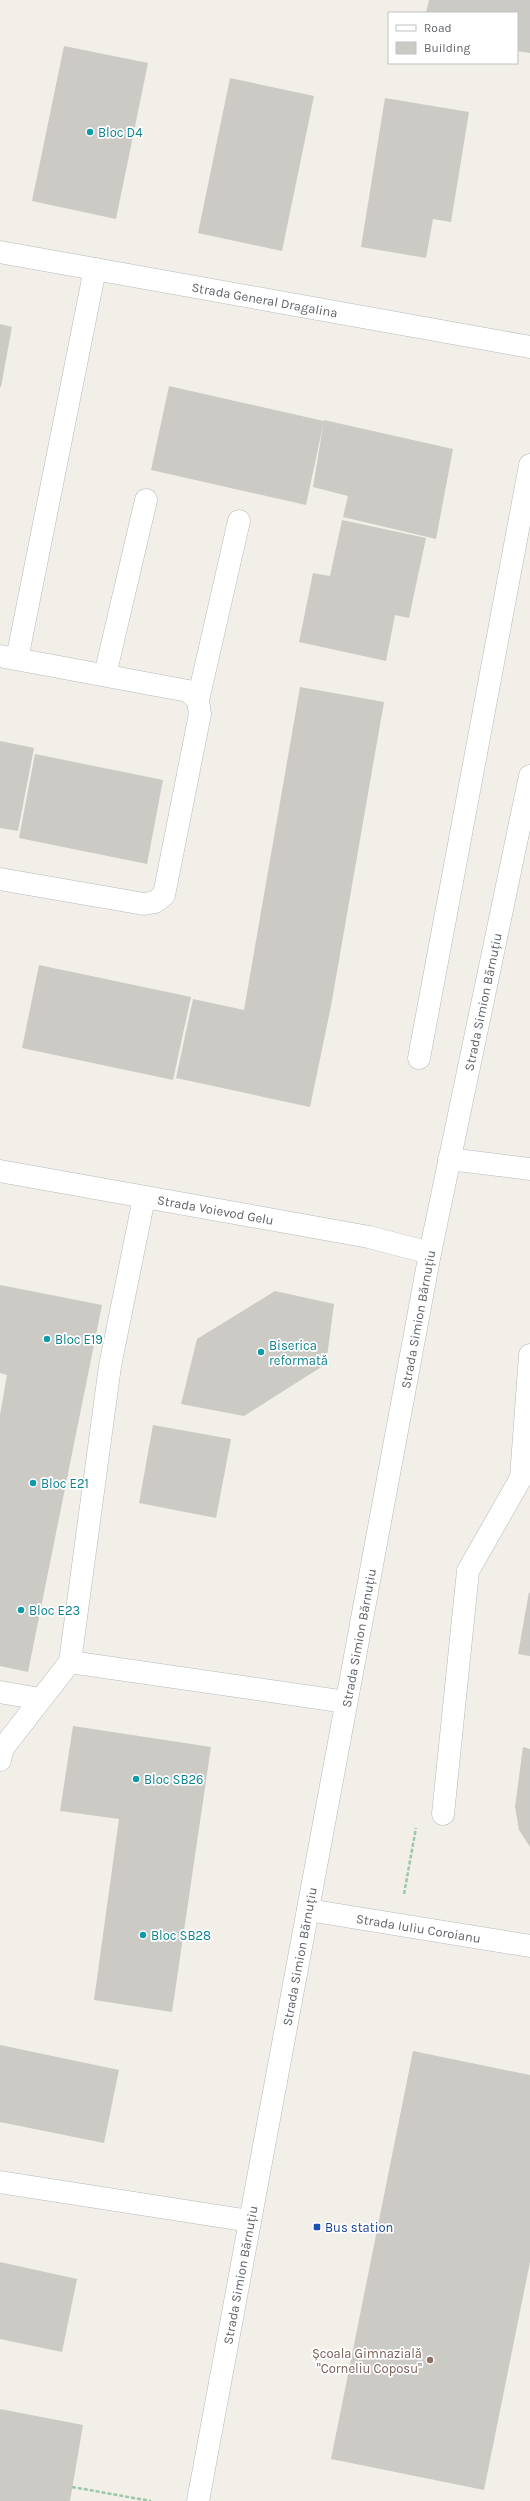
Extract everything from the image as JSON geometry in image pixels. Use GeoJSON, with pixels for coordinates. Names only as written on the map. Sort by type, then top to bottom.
{"type":"FeatureCollection","features":[{"type":"Feature","properties":{"kind":"street","name":"Strada General Dragalina"},"geometry":{"type":"LineString","coordinates":[[0,252],[530,347]]}},
{"type":"Feature","properties":{"kind":"street"},"geometry":{"type":"LineString","coordinates":[[95,269],[8,658],[188,690],[198,700]]}},
{"type":"Feature","properties":{"kind":"street"},"geometry":{"type":"LineString","coordinates":[[419,1058],[530,465]]}},
{"type":"Feature","properties":{"kind":"street"},"geometry":{"type":"LineString","coordinates":[[106,675],[146,500]]}},
{"type":"Feature","properties":{"kind":"street"},"geometry":{"type":"LineString","coordinates":[[0,879],[144,904],[155,902],[164,895],[200,714],[198,700],[239,522]]}},
{"type":"Feature","properties":{"kind":"street","name":"Strada Simion Bărnuțiu"},"geometry":{"type":"LineString","coordinates":[[198,2501],[430,1253],[530,776]]}},
{"type":"Feature","properties":{"kind":"street"},"geometry":{"type":"LineString","coordinates":[[449,1159],[530,1169]]}},
{"type":"Feature","properties":{"kind":"street","name":"Strada Voievod Gelu"},"geometry":{"type":"LineString","coordinates":[[0,1171],[369,1238],[430,1253]]}},
{"type":"Feature","properties":{"kind":"street"},"geometry":{"type":"LineString","coordinates":[[0,1760],[3,1748],[70,1662],[110,1366],[144,1198]]}},
{"type":"Feature","properties":{"kind":"street"},"geometry":{"type":"LineString","coordinates":[[444,1814],[468,1571],[521,1478],[530,1355]]}},
{"type":"Feature","properties":{"kind":"street"},"geometry":{"type":"LineString","coordinates":[[70,1662],[346,1702]]}},
{"type":"Feature","properties":{"kind":"street"},"geometry":{"type":"LineString","coordinates":[[0,1692],[40,1699]]}},
{"type":"Feature","properties":{"kind":"street","name":"Strada Iuliu Coroianu"},"geometry":{"type":"LineString","coordinates":[[308,1910],[530,1946]]}},
{"type":"Feature","properties":{"kind":"street"},"geometry":{"type":"LineString","coordinates":[[0,2182],[250,2221]]}},
{"type":"Feature","properties":{"kind":"path"},"geometry":{"type":"LineString","coordinates":[[410,1863],[416,1826]]}},
{"type":"Feature","properties":{"kind":"path"},"geometry":{"type":"LineString","coordinates":[[72,2487],[151,2501]]}},
{"type":"Feature","properties":{"kind":"building"},"geometry":{"type":"Polygon","coordinates":[[[429,0],[530,0],[530,53],[518,51],[518,12],[426,12],[429,0]]]}},
{"type":"Feature","properties":{"kind":"building","name":"Bloc D4"},"geometry":{"type":"Polygon","coordinates":[[[64,46],[148,63],[116,219],[32,201],[64,46]]]}},
{"type":"Feature","properties":{"kind":"building"},"geometry":{"type":"Polygon","coordinates":[[[230,78],[314,96],[282,251],[198,233],[230,78]]]}},
{"type":"Feature","properties":{"kind":"building"},"geometry":{"type":"Polygon","coordinates":[[[385,98],[469,112],[451,222],[433,219],[426,258],[361,247],[385,98]]]}},
{"type":"Feature","properties":{"kind":"building"},"geometry":{"type":"Polygon","coordinates":[[[0,324],[12,327],[1,387],[0,387],[0,324]]]}},
{"type":"Feature","properties":{"kind":"building"},"geometry":{"type":"Polygon","coordinates":[[[169,386],[324,421],[306,505],[151,470],[169,386]]]}},
{"type":"Feature","properties":{"kind":"building"},"geometry":{"type":"Polygon","coordinates":[[[324,420],[453,449],[436,539],[343,517],[348,496],[313,487],[324,420]]]}},
{"type":"Feature","properties":{"kind":"building"},"geometry":{"type":"Polygon","coordinates":[[[342,520],[426,538],[409,618],[395,615],[386,661],[299,642],[313,573],[330,576],[342,520]]]}},
{"type":"Feature","properties":{"kind":"building"},"geometry":{"type":"Polygon","coordinates":[[[300,687],[384,702],[331,1006],[310,1107],[176,1078],[193,999],[244,1010],[300,687]]]}},
{"type":"Feature","properties":{"kind":"building"},"geometry":{"type":"Polygon","coordinates":[[[0,741],[34,748],[18,831],[0,828],[0,741]]]}},
{"type":"Feature","properties":{"kind":"building"},"geometry":{"type":"Polygon","coordinates":[[[35,754],[163,780],[147,864],[19,838],[35,754]]]}},
{"type":"Feature","properties":{"kind":"building"},"geometry":{"type":"Polygon","coordinates":[[[39,965],[191,997],[173,1080],[22,1048],[39,965]]]}},
{"type":"Feature","properties":{"kind":"building"},"geometry":{"type":"Polygon","coordinates":[[[0,1285],[102,1305],[28,1672],[0,1666],[0,1415],[7,1375],[0,1373],[0,1285]]]}},
{"type":"Feature","properties":{"kind":"building","name":"Biserica reformată"},"geometry":{"type":"Polygon","coordinates":[[[275,1291],[334,1304],[326,1364],[244,1416],[181,1404],[197,1339],[275,1291]]]}},
{"type":"Feature","properties":{"kind":"building"},"geometry":{"type":"Polygon","coordinates":[[[153,1425],[231,1439],[216,1518],[139,1503],[153,1425]]]}},
{"type":"Feature","properties":{"kind":"building"},"geometry":{"type":"Polygon","coordinates":[[[529,1592],[530,1593],[530,1656],[518,1654],[529,1592]]]}},
{"type":"Feature","properties":{"kind":"building"},"geometry":{"type":"Polygon","coordinates":[[[73,1726],[211,1747],[172,2012],[94,2000],[119,1819],[60,1811],[73,1726]]]}},
{"type":"Feature","properties":{"kind":"building"},"geometry":{"type":"Polygon","coordinates":[[[523,1747],[530,1749],[530,1847],[519,1830],[515,1807],[523,1747]]]}},
{"type":"Feature","properties":{"kind":"building"},"geometry":{"type":"Polygon","coordinates":[[[0,2045],[119,2070],[104,2143],[0,2122],[0,2045]]]}},
{"type":"Feature","properties":{"kind":"building","name":"Școala Gimnazială \"Corneliu Coposu\""},"geometry":{"type":"Polygon","coordinates":[[[413,2051],[530,2075],[530,2262],[484,2490],[331,2459],[413,2051]]]}},
{"type":"Feature","properties":{"kind":"building"},"geometry":{"type":"Polygon","coordinates":[[[0,2262],[77,2279],[62,2352],[0,2339],[0,2262]]]}},
{"type":"Feature","properties":{"kind":"building"},"geometry":{"type":"Polygon","coordinates":[[[0,2409],[83,2425],[70,2501],[0,2501],[0,2409]]]}},
{"type":"Feature","properties":{"kind":"place","name":"Bloc D4"},"geometry":{"type":"Point","coordinates":[90,132]}},
{"type":"Feature","properties":{"kind":"place","name":"Bloc E19"},"geometry":{"type":"Point","coordinates":[47,1339]}},
{"type":"Feature","properties":{"kind":"place","name":"Biserica reformată"},"geometry":{"type":"Point","coordinates":[261,1352]}},
{"type":"Feature","properties":{"kind":"place","name":"Bloc E21"},"geometry":{"type":"Point","coordinates":[33,1483]}},
{"type":"Feature","properties":{"kind":"place","name":"Bloc E23"},"geometry":{"type":"Point","coordinates":[21,1610]}},
{"type":"Feature","properties":{"kind":"place","name":"Bloc SB26"},"geometry":{"type":"Point","coordinates":[136,1779]}},
{"type":"Feature","properties":{"kind":"place","name":"Bloc SB28"},"geometry":{"type":"Point","coordinates":[143,1935]}},
{"type":"Feature","properties":{"kind":"place","name":"Bus station"},"geometry":{"type":"Point","coordinates":[317,2227]}},
{"type":"Feature","properties":{"kind":"place","name":"Școala Gimnazială \"Corneliu Coposu\""},"geometry":{"type":"Point","coordinates":[430,2360]}}]}
